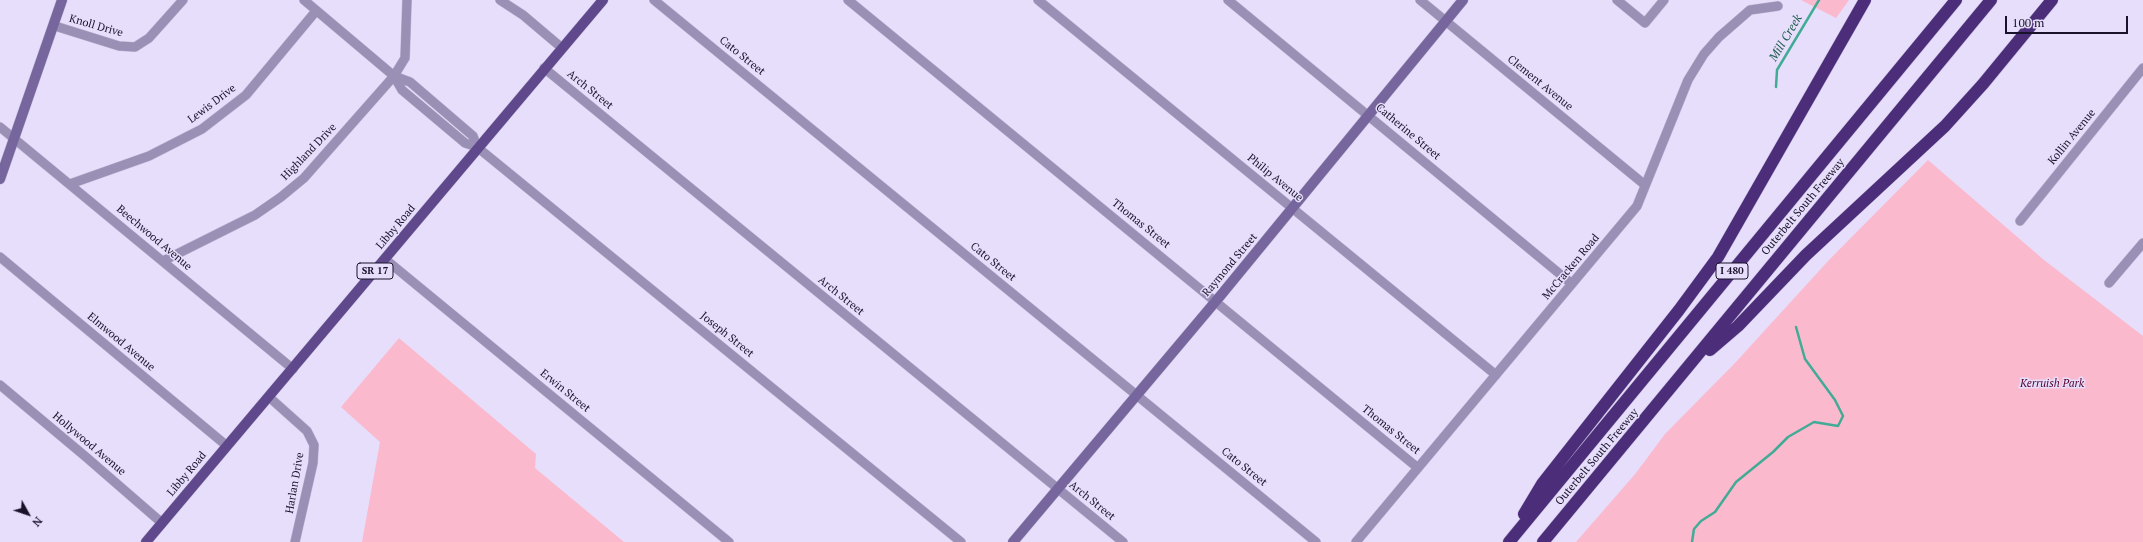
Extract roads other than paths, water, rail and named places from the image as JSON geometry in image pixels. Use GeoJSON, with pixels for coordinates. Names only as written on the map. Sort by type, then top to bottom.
{"type":"FeatureCollection","features":[{"type":"Feature","properties":{"kind":"highway"},"geometry":{"type":"LineString","coordinates":[[1508,542],[1542,484],[1653,343],[1718,257],[1842,38],[1866,0]]}},
{"type":"Feature","properties":{"kind":"highway","name":"Outerbelt South Freeway"},"geometry":{"type":"LineString","coordinates":[[1508,542],[1956,0]]}},
{"type":"Feature","properties":{"kind":"highway","name":"Outerbelt South Freeway"},"geometry":{"type":"LineString","coordinates":[[1543,542],[1991,0]]}},
{"type":"Feature","properties":{"kind":"highway"},"geometry":{"type":"LineString","coordinates":[[1680,376],[1738,326],[1806,255],[1944,126],[1983,84],[2052,0]]}},
{"type":"Feature","properties":{"kind":"main road","name":"Libby Road"},"geometry":{"type":"LineString","coordinates":[[146,542],[292,370],[477,147],[603,0]]}},
{"type":"Feature","properties":{"kind":"street"},"geometry":{"type":"LineString","coordinates":[[0,179],[13,138],[55,26],[62,0]]}},
{"type":"Feature","properties":{"kind":"street","name":"Knoll Drive"},"geometry":{"type":"LineString","coordinates":[[55,26],[119,46],[135,47],[150,38],[183,0]]}},
{"type":"Feature","properties":{"kind":"street","name":"Joseph Street"},"geometry":{"type":"LineString","coordinates":[[304,0],[394,76],[410,82],[473,136],[477,147],[962,542]]}},
{"type":"Feature","properties":{"kind":"street","name":"Highland Drive"},"geometry":{"type":"LineString","coordinates":[[163,261],[255,215],[281,197],[304,178],[394,76],[405,58],[406,0]]}},
{"type":"Feature","properties":{"kind":"street"},"geometry":{"type":"LineString","coordinates":[[500,0],[523,15],[562,48]]}},
{"type":"Feature","properties":{"kind":"street","name":"Cato Street"},"geometry":{"type":"LineString","coordinates":[[654,0],[1316,542]]}},
{"type":"Feature","properties":{"kind":"street","name":"Thomas Street"},"geometry":{"type":"LineString","coordinates":[[848,0],[1418,468]]}},
{"type":"Feature","properties":{"kind":"street","name":"Philip Avenue"},"geometry":{"type":"LineString","coordinates":[[1038,0],[1496,375]]}},
{"type":"Feature","properties":{"kind":"street","name":"Catherine Street"},"geometry":{"type":"LineString","coordinates":[[1228,0],[1572,284]]}},
{"type":"Feature","properties":{"kind":"street","name":"Clement Avenue"},"geometry":{"type":"LineString","coordinates":[[1420,0],[1645,185]]}},
{"type":"Feature","properties":{"kind":"street","name":"Raymond Street"},"geometry":{"type":"LineString","coordinates":[[1013,542],[1215,301],[1462,0]]}},
{"type":"Feature","properties":{"kind":"street"},"geometry":{"type":"LineString","coordinates":[[1617,0],[1645,23],[1664,0]]}},
{"type":"Feature","properties":{"kind":"street","name":"McCracken Road"},"geometry":{"type":"LineString","coordinates":[[1356,542],[1637,206],[1688,80],[1704,54],[1719,37],[1750,10],[1778,6]]}},
{"type":"Feature","properties":{"kind":"street","name":"Lewis Drive"},"geometry":{"type":"LineString","coordinates":[[70,184],[149,156],[202,129],[246,94],[316,11]]}},
{"type":"Feature","properties":{"kind":"street","name":"Arch Street"},"geometry":{"type":"LineString","coordinates":[[544,68],[1123,542]]}},
{"type":"Feature","properties":{"kind":"street","name":"Kollin Avenue"},"geometry":{"type":"LineString","coordinates":[[2020,220],[2143,68]]}},
{"type":"Feature","properties":{"kind":"street","name":"Beechwood Avenue"},"geometry":{"type":"LineString","coordinates":[[0,127],[163,261],[292,370]]}},
{"type":"Feature","properties":{"kind":"street"},"geometry":{"type":"LineString","coordinates":[[2109,283],[2143,243]]}},
{"type":"Feature","properties":{"kind":"street","name":"Elmwood Avenue"},"geometry":{"type":"LineString","coordinates":[[0,257],[227,446]]}},
{"type":"Feature","properties":{"kind":"street","name":"Erwin Street"},"geometry":{"type":"LineString","coordinates":[[385,259],[729,542]]}},
{"type":"Feature","properties":{"kind":"street","name":"Hollywood Avenue"},"geometry":{"type":"LineString","coordinates":[[0,386],[86,457],[162,523]]}},
{"type":"Feature","properties":{"kind":"street","name":"Harlan Drive"},"geometry":{"type":"LineString","coordinates":[[269,397],[307,431],[314,445],[313,463],[296,542]]}},
{"type":"Feature","properties":{"kind":"waterway","name":"Mill Creek"},"geometry":{"type":"LineString","coordinates":[[1776,87],[1777,70],[1819,0]]}},
{"type":"Feature","properties":{"kind":"waterway"},"geometry":{"type":"LineString","coordinates":[[1692,542],[1694,529],[1701,521],[1715,512],[1736,482],[1773,452],[1788,437],[1814,422],[1838,426],[1843,416],[1835,400],[1805,359],[1796,327]]}},
{"type":"Feature","properties":{"kind":"park label","name":"Kerruish Park"},"geometry":{"type":"Point","coordinates":[2052,384]}}]}
